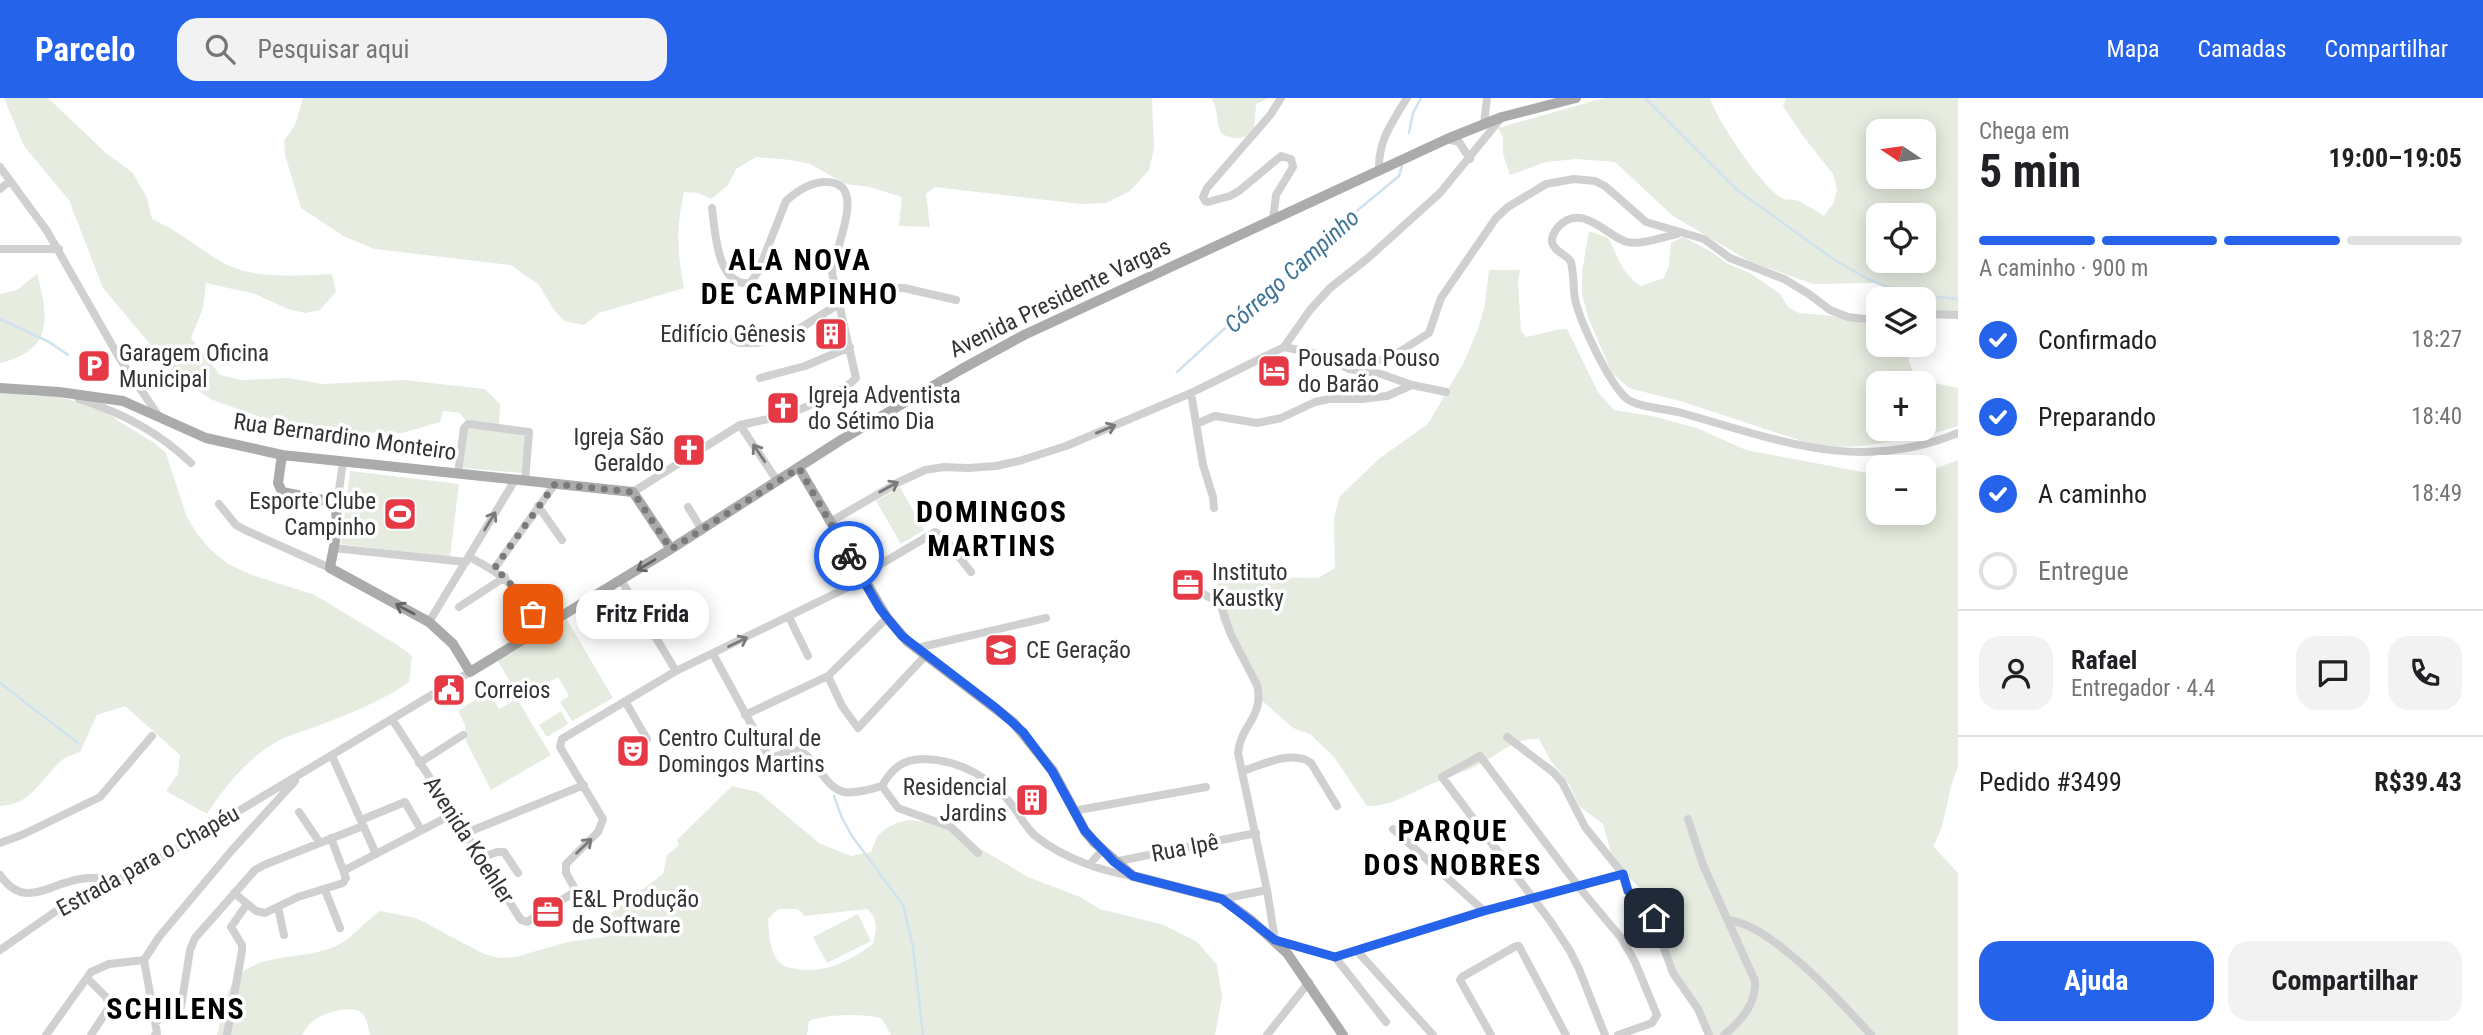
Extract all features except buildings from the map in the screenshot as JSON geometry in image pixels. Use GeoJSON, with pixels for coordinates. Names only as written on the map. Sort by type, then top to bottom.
{"type":"FeatureCollection","features":[{"type":"Feature","properties":{"kind":"main road","name":"Avenida Presidente Vargas"},"geometry":{"type":"LineString","coordinates":[[470,672],[905,402],[1024,335],[1447,139],[1502,117],[1576,98]]}},
{"type":"Feature","properties":{"kind":"main road","name":"Rua Bernardino Monteiro"},"geometry":{"type":"LineString","coordinates":[[0,388],[59,392],[123,401],[206,439],[282,455],[633,492]]}},
{"type":"Feature","properties":{"kind":"main road"},"geometry":{"type":"LineString","coordinates":[[282,455],[278,483],[282,492],[333,502],[337,520],[330,568],[429,622],[453,644],[470,672]]}},
{"type":"Feature","properties":{"kind":"main road"},"geometry":{"type":"LineString","coordinates":[[799,468],[887,618],[902,636],[921,652],[1013,722],[1052,771],[1085,831],[1102,850],[1133,876],[1222,899],[1275,940],[1309,982],[1343,1035]]}},
{"type":"Feature","properties":{"kind":"main road"},"geometry":{"type":"LineString","coordinates":[[633,492],[671,549]]}},
{"type":"Feature","properties":{"kind":"street"},"geometry":{"type":"LineString","coordinates":[[1273,219],[1276,195],[1293,167],[1288,156],[1281,156],[1230,196],[1208,202],[1203,197],[1207,188],[1271,114],[1281,98]]}},
{"type":"Feature","properties":{"kind":"street"},"geometry":{"type":"LineString","coordinates":[[1379,170],[1380,148],[1384,135],[1407,98]]}},
{"type":"Feature","properties":{"kind":"street"},"geometry":{"type":"LineString","coordinates":[[1484,124],[1487,98]]}},
{"type":"Feature","properties":{"kind":"street"},"geometry":{"type":"LineString","coordinates":[[830,522],[925,470],[996,466],[1066,446],[1191,393],[1284,347],[1329,288],[1440,193],[1502,117]]}},
{"type":"Feature","properties":{"kind":"street"},"geometry":{"type":"LineString","coordinates":[[1447,139],[1459,142],[1470,159]]}},
{"type":"Feature","properties":{"kind":"street"},"geometry":{"type":"LineString","coordinates":[[0,167],[58,249],[120,359],[159,416]]}},
{"type":"Feature","properties":{"kind":"street"},"geometry":{"type":"LineString","coordinates":[[1284,347],[1362,363],[1382,360],[1427,335],[1441,298],[1496,218],[1508,207],[1546,184],[1574,179],[1595,181],[1605,186],[1646,222],[1704,239],[1730,258],[1784,279],[1830,310],[1848,317],[1866,319]]}},
{"type":"Feature","properties":{"kind":"street"},"geometry":{"type":"LineString","coordinates":[[0,189],[10,181]]}},
{"type":"Feature","properties":{"kind":"street"},"geometry":{"type":"LineString","coordinates":[[633,492],[740,425],[782,416],[806,407],[855,381],[856,375],[838,304],[832,265],[844,231],[849,201],[845,192],[830,182],[818,183],[804,188],[786,201],[758,272],[750,284],[734,281],[722,263],[712,208]]}},
{"type":"Feature","properties":{"kind":"street"},"geometry":{"type":"LineString","coordinates":[[1679,233],[1640,242],[1625,241],[1604,226],[1576,218],[1566,221],[1553,234],[1552,242],[1555,248],[1570,259],[1576,302],[1583,322],[1609,376],[1628,401],[1664,408],[1781,442],[1860,454],[1929,445],[1958,433]]}},
{"type":"Feature","properties":{"kind":"street"},"geometry":{"type":"LineString","coordinates":[[0,249],[58,249]]}},
{"type":"Feature","properties":{"kind":"street"},"geometry":{"type":"LineString","coordinates":[[714,330],[739,343],[758,344],[794,332],[855,293],[879,288],[904,288],[956,300]]}},
{"type":"Feature","properties":{"kind":"street"},"geometry":{"type":"LineString","coordinates":[[1936,314],[1958,315]]}},
{"type":"Feature","properties":{"kind":"street"},"geometry":{"type":"LineString","coordinates":[[760,378],[805,366],[849,347]]}},
{"type":"Feature","properties":{"kind":"street"},"geometry":{"type":"LineString","coordinates":[[1336,358],[1341,365],[1349,369],[1381,374],[1412,385],[1446,392]]}},
{"type":"Feature","properties":{"kind":"street"},"geometry":{"type":"LineString","coordinates":[[1196,424],[1215,416],[1257,423],[1281,418],[1315,402],[1387,396],[1412,385]]}},
{"type":"Feature","properties":{"kind":"street"},"geometry":{"type":"LineString","coordinates":[[59,392],[117,413],[171,446],[191,463]]}},
{"type":"Feature","properties":{"kind":"street"},"geometry":{"type":"LineString","coordinates":[[1191,393],[1203,465],[1214,508]]}},
{"type":"Feature","properties":{"kind":"street"},"geometry":{"type":"LineString","coordinates":[[429,622],[520,480],[529,432],[468,424],[464,428],[458,474]]}},
{"type":"Feature","properties":{"kind":"street"},"geometry":{"type":"LineString","coordinates":[[740,425],[778,482]]}},
{"type":"Feature","properties":{"kind":"street"},"geometry":{"type":"LineString","coordinates":[[333,502],[339,489],[343,462]]}},
{"type":"Feature","properties":{"kind":"street"},"geometry":{"type":"LineString","coordinates":[[494,569],[555,484]]}},
{"type":"Feature","properties":{"kind":"street"},"geometry":{"type":"LineString","coordinates":[[219,504],[236,525],[330,568]]}},
{"type":"Feature","properties":{"kind":"street"},"geometry":{"type":"LineString","coordinates":[[538,506],[562,540]]}},
{"type":"Feature","properties":{"kind":"street"},"geometry":{"type":"LineString","coordinates":[[688,507],[702,530]]}},
{"type":"Feature","properties":{"kind":"street"},"geometry":{"type":"LineString","coordinates":[[466,833],[584,785],[560,747],[562,739],[676,671],[789,617],[862,578],[935,532],[946,539],[971,572]]}},
{"type":"Feature","properties":{"kind":"street"},"geometry":{"type":"LineString","coordinates":[[333,548],[467,559],[494,569],[505,577],[543,628]]}},
{"type":"Feature","properties":{"kind":"street"},"geometry":{"type":"LineString","coordinates":[[459,607],[505,577]]}},
{"type":"Feature","properties":{"kind":"street"},"geometry":{"type":"LineString","coordinates":[[621,580],[676,671]]}},
{"type":"Feature","properties":{"kind":"street"},"geometry":{"type":"LineString","coordinates":[[1196,590],[1220,603],[1231,635],[1257,685],[1259,694],[1255,718],[1239,743],[1275,940],[1335,957],[1484,911],[1623,874]]}},
{"type":"Feature","properties":{"kind":"street"},"geometry":{"type":"LineString","coordinates":[[789,617],[808,656]]}},
{"type":"Feature","properties":{"kind":"street"},"geometry":{"type":"LineString","coordinates":[[745,715],[828,677],[887,618]]}},
{"type":"Feature","properties":{"kind":"street"},"geometry":{"type":"LineString","coordinates":[[828,677],[842,706],[858,728],[921,652],[1046,618]]}},
{"type":"Feature","properties":{"kind":"street"},"geometry":{"type":"LineString","coordinates":[[713,654],[769,757],[793,750],[801,752],[831,786],[843,792],[859,792],[883,786],[895,766],[917,759],[945,761],[963,766],[1005,797],[1029,831],[1050,847],[1090,864],[1133,876]]}},
{"type":"Feature","properties":{"kind":"street","name":"Avenida Presidente Vargas"},"geometry":{"type":"LineString","coordinates":[[299,776],[470,672]]}},
{"type":"Feature","properties":{"kind":"street"},"geometry":{"type":"LineString","coordinates":[[625,701],[648,739]]}},
{"type":"Feature","properties":{"kind":"street","name":"Avenida Koehler"},"geometry":{"type":"LineString","coordinates":[[392,719],[521,920],[530,921],[575,890],[566,873],[566,864],[598,832],[603,820],[584,785]]}},
{"type":"Feature","properties":{"kind":"street"},"geometry":{"type":"LineString","coordinates":[[419,763],[463,735]]}},
{"type":"Feature","properties":{"kind":"street"},"geometry":{"type":"LineString","coordinates":[[0,843],[100,797],[152,736]]}},
{"type":"Feature","properties":{"kind":"street"},"geometry":{"type":"LineString","coordinates":[[1507,737],[1562,782],[1585,827],[1623,874],[1628,891],[1649,907],[1673,973],[1698,1009],[1709,1035]]}},
{"type":"Feature","properties":{"kind":"street"},"geometry":{"type":"LineString","coordinates":[[1605,1035],[1579,969],[1557,932],[1442,777],[1480,755],[1578,886],[1622,939],[1656,1009],[1656,1020],[1618,1035]]}},
{"type":"Feature","properties":{"kind":"street"},"geometry":{"type":"LineString","coordinates":[[332,756],[376,854]]}},
{"type":"Feature","properties":{"kind":"street"},"geometry":{"type":"LineString","coordinates":[[1242,771],[1291,757],[1306,759],[1337,806]]}},
{"type":"Feature","properties":{"kind":"street"},"geometry":{"type":"LineString","coordinates":[[157,1034],[144,960],[159,937],[248,830],[299,776]]}},
{"type":"Feature","properties":{"kind":"street","name":"Estrada para o Chapéu"},"geometry":{"type":"LineString","coordinates":[[0,950],[59,909],[157,860],[299,776]]}},
{"type":"Feature","properties":{"kind":"street"},"geometry":{"type":"LineString","coordinates":[[883,786],[898,808],[951,827],[978,853]]}},
{"type":"Feature","properties":{"kind":"street"},"geometry":{"type":"LineString","coordinates":[[1073,811],[1206,787]]}},
{"type":"Feature","properties":{"kind":"street"},"geometry":{"type":"LineString","coordinates":[[156,1022],[181,1007],[192,944],[234,892],[260,867],[320,843],[405,802],[421,831]]}},
{"type":"Feature","properties":{"kind":"street"},"geometry":{"type":"LineString","coordinates":[[299,812],[320,843]]}},
{"type":"Feature","properties":{"kind":"street"},"geometry":{"type":"LineString","coordinates":[[345,870],[453,814]]}},
{"type":"Feature","properties":{"kind":"street"},"geometry":{"type":"LineString","coordinates":[[1688,819],[1703,865],[1750,967],[1756,992],[1741,1017],[1724,1035]]}},
{"type":"Feature","properties":{"kind":"street"},"geometry":{"type":"LineString","coordinates":[[1393,829],[1484,911]]}},
{"type":"Feature","properties":{"kind":"street","name":"Rua Ipê"},"geometry":{"type":"LineString","coordinates":[[1114,862],[1256,834]]}},
{"type":"Feature","properties":{"kind":"street"},"geometry":{"type":"LineString","coordinates":[[234,892],[262,914],[298,897],[344,883],[345,870],[331,838]]}},
{"type":"Feature","properties":{"kind":"street"},"geometry":{"type":"LineString","coordinates":[[1090,864],[1102,850]]}},
{"type":"Feature","properties":{"kind":"street"},"geometry":{"type":"LineString","coordinates":[[481,858],[503,852],[518,873]]}},
{"type":"Feature","properties":{"kind":"street"},"geometry":{"type":"LineString","coordinates":[[0,876],[8,887],[27,894],[81,879],[117,878]]}},
{"type":"Feature","properties":{"kind":"street"},"geometry":{"type":"LineString","coordinates":[[324,890],[340,928]]}},
{"type":"Feature","properties":{"kind":"street"},"geometry":{"type":"LineString","coordinates":[[1222,899],[1267,890]]}},
{"type":"Feature","properties":{"kind":"street"},"geometry":{"type":"LineString","coordinates":[[227,1035],[243,951],[231,927],[247,904]]}},
{"type":"Feature","properties":{"kind":"street"},"geometry":{"type":"LineString","coordinates":[[278,907],[284,934]]}},
{"type":"Feature","properties":{"kind":"street"},"geometry":{"type":"LineString","coordinates":[[1728,920],[1740,921],[1769,937],[1839,1001],[1871,1035]]}},
{"type":"Feature","properties":{"kind":"street"},"geometry":{"type":"LineString","coordinates":[[1487,1033],[1460,980],[1518,946],[1566,1035]]}},
{"type":"Feature","properties":{"kind":"street"},"geometry":{"type":"LineString","coordinates":[[1358,951],[1433,1035]]}},
{"type":"Feature","properties":{"kind":"street"},"geometry":{"type":"LineString","coordinates":[[1335,957],[1386,1022]]}},
{"type":"Feature","properties":{"kind":"street"},"geometry":{"type":"LineString","coordinates":[[46,1035],[87,978],[99,967],[144,960]]}},
{"type":"Feature","properties":{"kind":"street"},"geometry":{"type":"LineString","coordinates":[[87,978],[110,1006],[91,1035]]}},
{"type":"Feature","properties":{"kind":"street"},"geometry":{"type":"LineString","coordinates":[[1267,1035],[1309,982]]}},
{"type":"Feature","properties":{"kind":"street"},"geometry":{"type":"LineString","coordinates":[[1700,1035],[1704,1023]]}},
{"type":"Feature","properties":{"kind":"shaded area"},"geometry":{"type":"Polygon","coordinates":[[[4,98],[48,98],[106,153],[133,173],[147,198],[152,219],[218,260],[258,274],[332,274],[336,292],[320,310],[305,313],[288,309],[255,294],[206,283],[203,308],[191,338],[220,375],[242,380],[288,378],[323,384],[404,380],[485,389],[500,404],[499,425],[466,421],[460,413],[443,411],[440,422],[402,433],[335,432],[260,417],[213,400],[179,379],[103,288],[69,200],[24,146],[4,98]]]}},
{"type":"Feature","properties":{"kind":"shaded area"},"geometry":{"type":"Polygon","coordinates":[[[303,98],[1152,98],[1154,148],[1149,170],[1130,191],[1106,203],[1081,204],[935,187],[926,194],[930,227],[899,226],[902,197],[870,187],[846,184],[810,164],[756,157],[736,169],[728,185],[711,199],[698,193],[684,192],[678,240],[684,288],[599,313],[584,325],[564,321],[539,285],[511,265],[375,249],[345,237],[301,208],[285,155],[284,141],[295,125],[303,98]]]}},
{"type":"Feature","properties":{"kind":"shaded area"},"geometry":{"type":"Polygon","coordinates":[[[1211,98],[1269,98],[1256,104],[1254,131],[1238,138],[1222,134],[1211,98]]]}},
{"type":"Feature","properties":{"kind":"shaded area"},"geometry":{"type":"Polygon","coordinates":[[[1604,98],[1710,98],[1731,137],[1765,183],[1784,199],[1799,201],[1824,216],[1834,202],[1837,189],[1833,174],[1783,106],[1786,98],[1958,98],[1958,318],[1936,314],[1936,287],[1890,287],[1877,283],[1813,284],[1751,262],[1673,216],[1615,162],[1576,159],[1546,162],[1510,175],[1503,154],[1503,137],[1498,128],[1604,98]]]}},
{"type":"Feature","properties":{"kind":"shaded area"},"geometry":{"type":"Polygon","coordinates":[[[1589,231],[1608,238],[1625,271],[1641,286],[1664,278],[1669,265],[1671,243],[1683,237],[1728,264],[1750,273],[1780,294],[1788,307],[1799,313],[1833,316],[1866,323],[1866,357],[1908,357],[1913,371],[1866,371],[1866,441],[1893,441],[1836,447],[1805,442],[1680,401],[1629,388],[1612,373],[1588,317],[1582,294],[1582,272],[1589,231]]]}},
{"type":"Feature","properties":{"kind":"shaded area"},"geometry":{"type":"Polygon","coordinates":[[[1489,270],[1520,270],[1518,282],[1521,331],[1526,337],[1567,329],[1598,392],[1614,410],[1652,416],[1697,428],[1746,450],[1866,473],[1866,525],[1936,525],[1936,468],[1958,460],[1958,767],[1942,827],[1933,846],[1958,873],[1958,1035],[1711,1035],[1687,997],[1641,889],[1624,873],[1611,852],[1603,824],[1579,806],[1570,786],[1539,739],[1524,740],[1510,746],[1477,766],[1399,799],[1367,806],[1334,757],[1310,734],[1293,728],[1259,698],[1220,620],[1215,589],[1218,583],[1242,577],[1318,578],[1335,568],[1334,518],[1340,496],[1380,458],[1428,424],[1464,362],[1485,304],[1489,270]]]}},
{"type":"Feature","properties":{"kind":"shaded area"},"geometry":{"type":"Polygon","coordinates":[[[37,274],[44,305],[43,330],[30,350],[17,358],[0,363],[0,294],[17,290],[37,274]]]}},
{"type":"Feature","properties":{"kind":"shaded area"},"geometry":{"type":"Polygon","coordinates":[[[1936,383],[1958,388],[1958,426],[1936,433],[1936,383]]]}},
{"type":"Feature","properties":{"kind":"shaded area"},"geometry":{"type":"Polygon","coordinates":[[[0,389],[33,396],[55,396],[106,410],[118,421],[153,442],[166,453],[186,515],[211,550],[228,564],[252,575],[315,595],[399,646],[412,656],[409,682],[362,708],[273,744],[253,758],[236,776],[207,814],[166,791],[178,774],[180,755],[125,706],[97,715],[80,752],[62,760],[20,801],[0,806],[0,389]]]}},
{"type":"Feature","properties":{"kind":"shaded area"},"geometry":{"type":"Polygon","coordinates":[[[469,428],[525,434],[522,473],[463,468],[469,428]]]}},
{"type":"Feature","properties":{"kind":"shaded area","name":"Esporte Clube Campinho"},"geometry":{"type":"Polygon","coordinates":[[[350,471],[459,484],[450,557],[341,544],[350,471]]]}},
{"type":"Feature","properties":{"kind":"shaded area"},"geometry":{"type":"Polygon","coordinates":[[[900,487],[924,530],[901,544],[876,501],[900,487]]]}},
{"type":"Feature","properties":{"kind":"shaded area"},"geometry":{"type":"Polygon","coordinates":[[[566,618],[613,698],[572,721],[560,702],[569,696],[558,677],[520,699],[497,659],[566,618]]]}},
{"type":"Feature","properties":{"kind":"shaded area"},"geometry":{"type":"Polygon","coordinates":[[[489,691],[499,709],[517,699],[551,755],[491,790],[466,741],[465,725],[458,711],[489,691]]]}},
{"type":"Feature","properties":{"kind":"shaded area"},"geometry":{"type":"Polygon","coordinates":[[[561,711],[568,724],[547,737],[539,725],[561,711]]]}},
{"type":"Feature","properties":{"kind":"shaded area"},"geometry":{"type":"Polygon","coordinates":[[[732,786],[758,792],[819,843],[851,856],[871,852],[877,837],[897,823],[909,820],[937,823],[1028,877],[1080,897],[1100,909],[1164,925],[1197,942],[1217,965],[1222,997],[1215,1035],[891,1035],[882,1019],[846,1015],[809,1021],[807,1035],[370,1035],[364,1015],[351,1009],[317,1018],[302,1035],[217,1035],[228,993],[236,979],[247,969],[276,959],[308,954],[338,945],[380,911],[416,918],[484,954],[500,958],[515,957],[568,942],[604,937],[610,914],[663,874],[667,855],[679,845],[677,840],[732,786]],[[778,909],[768,919],[773,952],[784,966],[807,970],[827,968],[847,960],[873,944],[875,921],[867,909],[804,916],[796,909],[778,909]]]}},
{"type":"Feature","properties":{"kind":"shaded area"},"geometry":{"type":"Polygon","coordinates":[[[858,914],[871,941],[827,963],[813,937],[858,914]]]}},
{"type":"Feature","properties":{"kind":"waterway","name":"Córrego Campinho"},"geometry":{"type":"LineString","coordinates":[[1409,133],[1413,113],[1421,98]]}},
{"type":"Feature","properties":{"kind":"waterway"},"geometry":{"type":"LineString","coordinates":[[1645,98],[1737,190],[1833,259],[1868,279],[1905,294],[1958,299]]}},
{"type":"Feature","properties":{"kind":"waterway","name":"Córrego Campinho"},"geometry":{"type":"LineString","coordinates":[[1177,372],[1224,329],[1256,307],[1341,224],[1399,176],[1402,166]]}},
{"type":"Feature","properties":{"kind":"waterway"},"geometry":{"type":"LineString","coordinates":[[0,319],[49,342],[68,355]]}},
{"type":"Feature","properties":{"kind":"waterway"},"geometry":{"type":"LineString","coordinates":[[0,683],[78,743]]}},
{"type":"Feature","properties":{"kind":"waterway"},"geometry":{"type":"LineString","coordinates":[[834,796],[852,836],[903,905],[913,947],[923,1035]]}},
{"type":"Feature","properties":{"kind":"way so far"},"geometry":{"type":"LineString","coordinates":[[533,614],[505,577],[494,569],[555,484],[633,492],[671,549],[799,468],[849,556]]}},
{"type":"Feature","properties":{"kind":"place","name":"Edifício Gênesis"},"geometry":{"type":"Point","coordinates":[831,334]}},
{"type":"Feature","properties":{"kind":"place","name":"Garagem Oficina Municipal"},"geometry":{"type":"Point","coordinates":[94,366]}},
{"type":"Feature","properties":{"kind":"place","name":"Pousada Pouso do Barão"},"geometry":{"type":"Point","coordinates":[1274,371]}},
{"type":"Feature","properties":{"kind":"place","name":"Igreja Adventista do Sétimo Dia"},"geometry":{"type":"Point","coordinates":[783,408]}},
{"type":"Feature","properties":{"kind":"place","name":"Igreja São Geraldo"},"geometry":{"type":"Point","coordinates":[689,450]}},
{"type":"Feature","properties":{"kind":"place","name":"Esporte Clube Campinho"},"geometry":{"type":"Point","coordinates":[400,514]}},
{"type":"Feature","properties":{"kind":"place","name":"Instituto Kaustky"},"geometry":{"type":"Point","coordinates":[1188,585]}},
{"type":"Feature","properties":{"kind":"place","name":"Fritz Frida"},"geometry":{"type":"Point","coordinates":[533,614]}},
{"type":"Feature","properties":{"kind":"place","name":"CE Geração"},"geometry":{"type":"Point","coordinates":[1001,650]}},
{"type":"Feature","properties":{"kind":"place","name":"Correios"},"geometry":{"type":"Point","coordinates":[449,690]}},
{"type":"Feature","properties":{"kind":"place","name":"Centro Cultural de Domingos Martins"},"geometry":{"type":"Point","coordinates":[633,751]}},
{"type":"Feature","properties":{"kind":"place","name":"Residencial Jardins"},"geometry":{"type":"Point","coordinates":[1032,800]}},
{"type":"Feature","properties":{"kind":"place","name":"E&L Produção de Software"},"geometry":{"type":"Point","coordinates":[548,912]}},
{"type":"Feature","properties":{"kind":"district","name":"ALA NOVA DE CAMPINHO"},"geometry":{"type":"Point","coordinates":[800,276]}},
{"type":"Feature","properties":{"kind":"district","name":"DOMINGOS MARTINS"},"geometry":{"type":"Point","coordinates":[992,528]}},
{"type":"Feature","properties":{"kind":"district","name":"PARQUE DOS NOBRES"},"geometry":{"type":"Point","coordinates":[1453,847]}},
{"type":"Feature","properties":{"kind":"district","name":"SCHILENS"},"geometry":{"type":"Point","coordinates":[176,1008]}},
{"type":"Feature","properties":{"kind":"route"},"geometry":{"type":"LineString","coordinates":[[849,556],[880,609],[902,636],[1023,732],[1052,771],[1085,831],[1114,862],[1133,876],[1222,899],[1275,940],[1335,957],[1484,911],[1623,874],[1628,891],[1649,907],[1654,918]]}}]}
